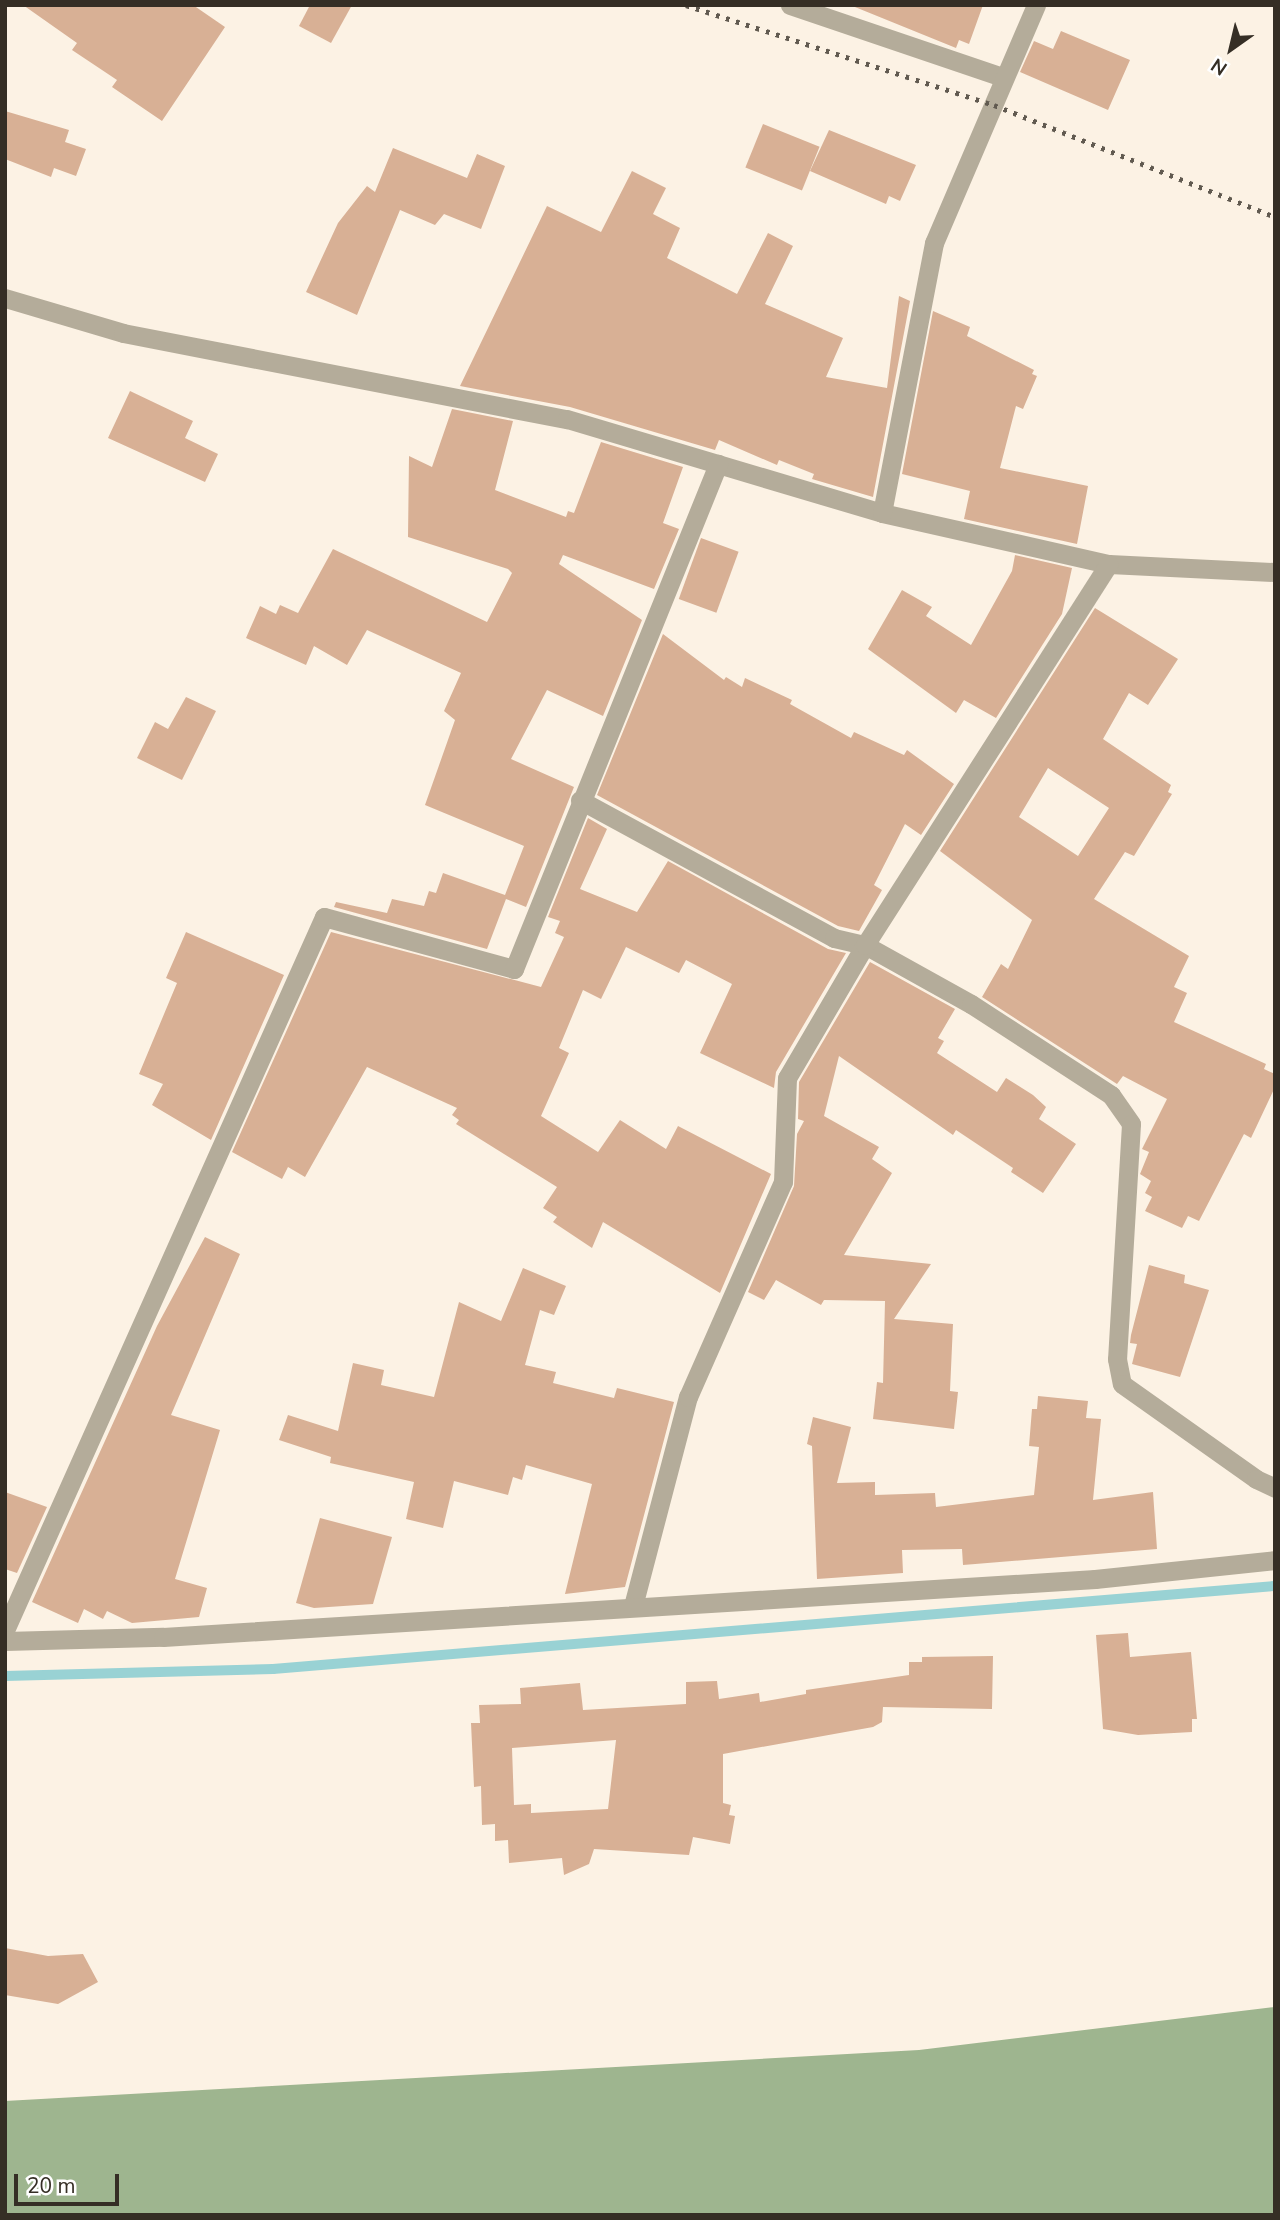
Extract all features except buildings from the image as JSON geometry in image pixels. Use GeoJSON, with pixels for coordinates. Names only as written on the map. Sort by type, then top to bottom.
{"type":"FeatureCollection","features":[{"type":"Feature","properties":{"kind":"street"},"geometry":{"type":"LineString","coordinates":[[790,5],[1003,77]]}},
{"type":"Feature","properties":{"kind":"street"},"geometry":{"type":"LineString","coordinates":[[882,513],[934,243],[1036,5]]}},
{"type":"Feature","properties":{"kind":"street"},"geometry":{"type":"LineString","coordinates":[[5,298],[123,333],[567,418],[882,513],[1109,564],[1275,572]]}},
{"type":"Feature","properties":{"kind":"street"},"geometry":{"type":"LineString","coordinates":[[5,1630],[324,917],[514,969],[580,800],[718,464]]}},
{"type":"Feature","properties":{"kind":"street"},"geometry":{"type":"LineString","coordinates":[[633,1606],[688,1397],[783,1182],[787,1078],[865,945],[1109,564]]}},
{"type":"Feature","properties":{"kind":"street"},"geometry":{"type":"LineString","coordinates":[[580,800],[834,938],[865,945],[971,1004],[1111,1095],[1131,1124],[1117,1359],[1122,1384],[1256,1479],[1275,1488]]}},
{"type":"Feature","properties":{"kind":"street"},"geometry":{"type":"LineString","coordinates":[[5,1641],[163,1637],[1095,1579],[1275,1560]]}},
{"type":"Feature","properties":{"kind":"green space"},"geometry":{"type":"Polygon","coordinates":[[[1275,2007],[1275,2215],[5,2215],[5,2101],[919,2050],[1275,2007]]]}},
{"type":"Feature","properties":{"kind":"waterway"},"geometry":{"type":"LineString","coordinates":[[5,1676],[273,1669],[1275,1586]]}},
{"type":"Feature","properties":{"kind":"railway"},"geometry":{"type":"LineString","coordinates":[[686,5],[994,105],[1275,217]]}}]}
